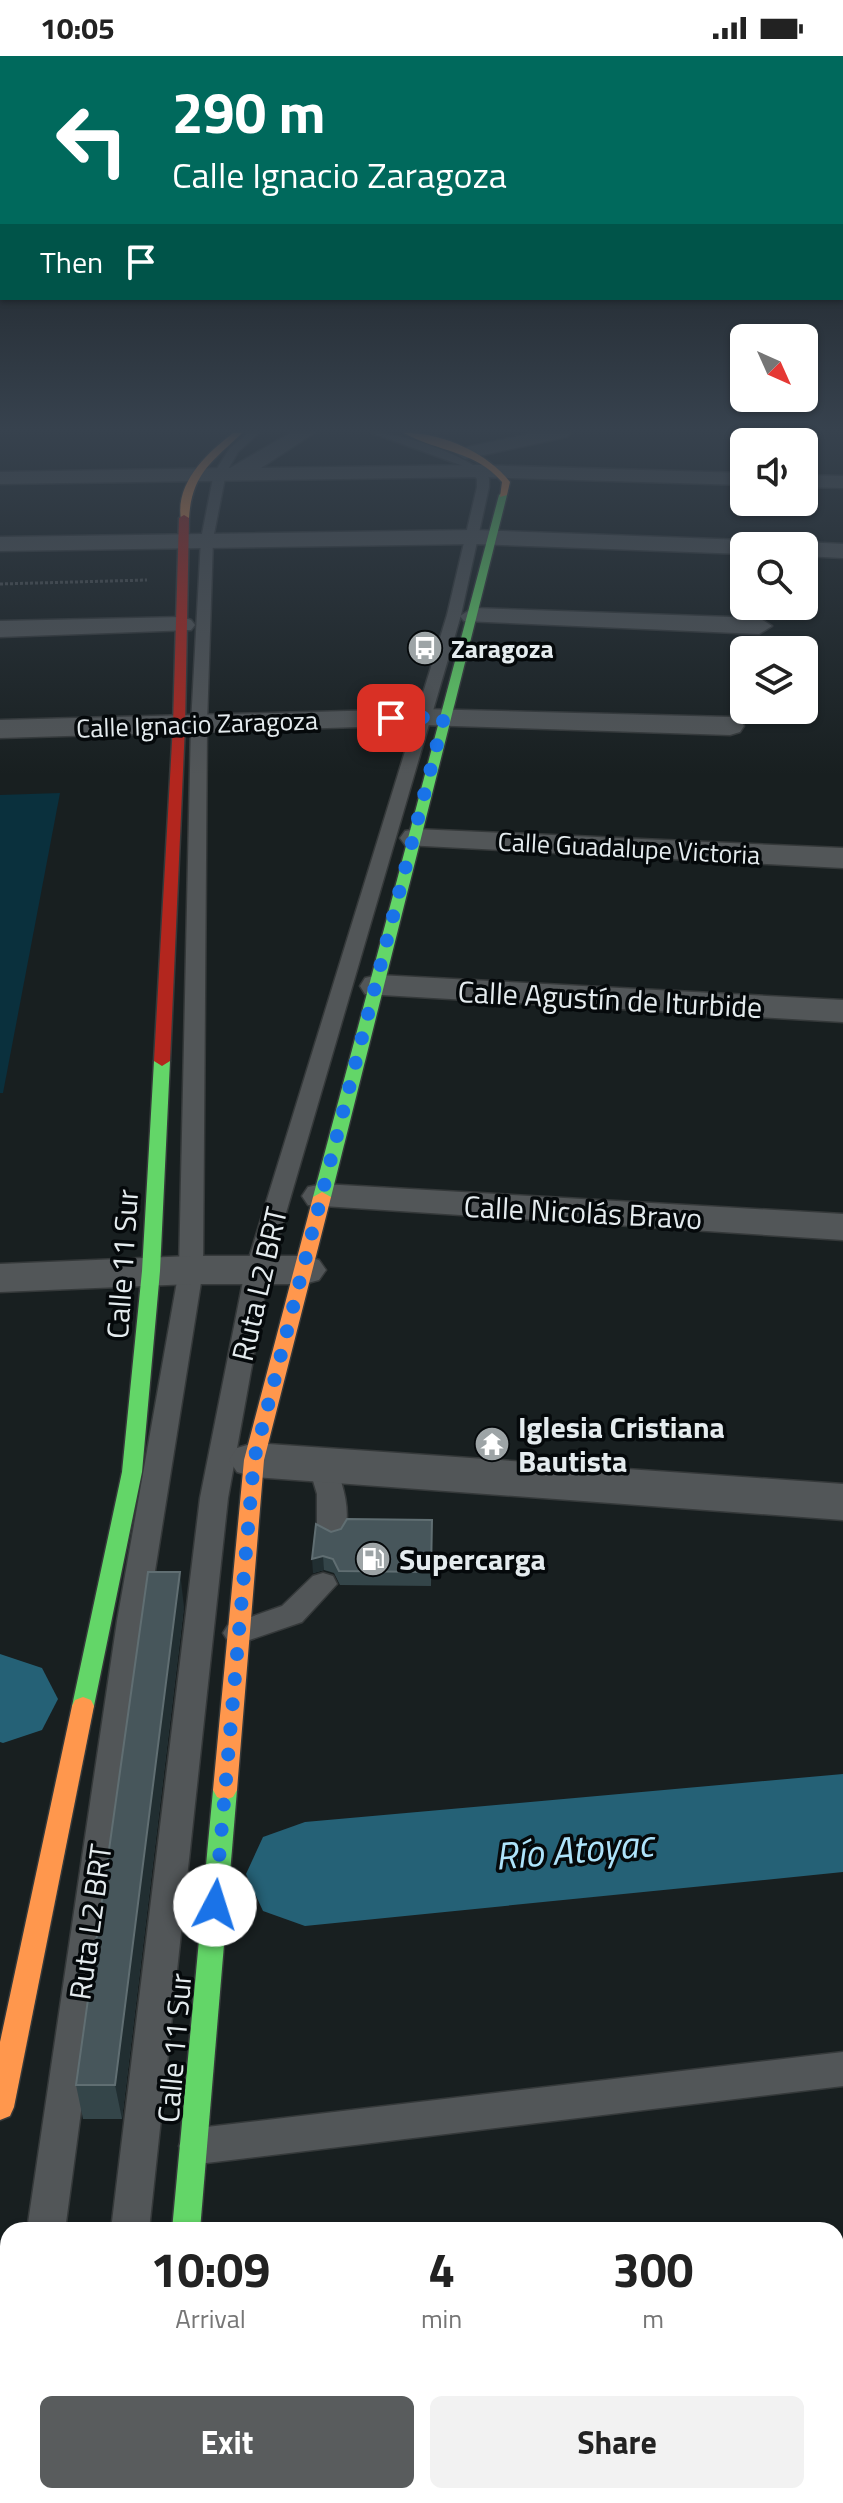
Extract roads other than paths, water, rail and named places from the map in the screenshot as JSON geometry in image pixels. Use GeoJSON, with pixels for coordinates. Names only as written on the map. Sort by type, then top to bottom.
{"type":"FeatureCollection","features":[{"type":"Feature","properties":{"kind":"main road","name":"Calle 11 Sur"},"geometry":{"type":"LineString","coordinates":[[0,2107],[171,1271],[189,725],[182,625],[183,579],[193,547]]}},
{"type":"Feature","properties":{"kind":"main road","name":"Calle 11 Sur"},"geometry":{"type":"LineString","coordinates":[[187,2222],[254,1460],[416,838],[433,717],[473,616],[482,547]]}},
{"type":"Feature","properties":{"kind":"street"},"geometry":{"type":"LineString","coordinates":[[818,550],[843,551]]}},
{"type":"Feature","properties":{"kind":"street"},"geometry":{"type":"LineString","coordinates":[[473,616],[759,626]]}},
{"type":"Feature","properties":{"kind":"street"},"geometry":{"type":"LineString","coordinates":[[0,629],[182,625]]}},
{"type":"Feature","properties":{"kind":"street","name":"Calle Ignacio Zaragoza"},"geometry":{"type":"LineString","coordinates":[[0,729],[433,717],[730,726]]}},
{"type":"Feature","properties":{"kind":"street","name":"Calle Guadalupe Victoria"},"geometry":{"type":"LineString","coordinates":[[416,838],[843,858]]}},
{"type":"Feature","properties":{"kind":"street","name":"Calle Agustín de Iturbide"},"geometry":{"type":"LineString","coordinates":[[378,986],[843,1011]]}},
{"type":"Feature","properties":{"kind":"street","name":"Calle Nicolás Bravo"},"geometry":{"type":"LineString","coordinates":[[323,1196],[843,1227]]}},
{"type":"Feature","properties":{"kind":"street"},"geometry":{"type":"LineString","coordinates":[[0,1278],[171,1271],[304,1270]]}},
{"type":"Feature","properties":{"kind":"street"},"geometry":{"type":"LineString","coordinates":[[254,1460],[843,1502]]}},
{"type":"Feature","properties":{"kind":"lane","name":"Ruta L2 BRT"},"geometry":{"type":"LineString","coordinates":[[47,2222],[132,1621],[171,1271],[196,547]]}},
{"type":"Feature","properties":{"kind":"lane","name":"Ruta L2 BRT"},"geometry":{"type":"LineString","coordinates":[[131,2222],[214,1498],[257,1271],[433,717],[480,547]]}},
{"type":"Feature","properties":{"kind":"lane"},"geometry":{"type":"LineString","coordinates":[[321,1464],[331,1494],[331,1533]]}},
{"type":"Feature","properties":{"kind":"lane"},"geometry":{"type":"LineString","coordinates":[[238,1633],[292,1614],[323,1584]]}},
{"type":"Feature","properties":{"kind":"lane"},"geometry":{"type":"LineString","coordinates":[[194,2147],[843,2069]]}},
{"type":"Feature","properties":{"kind":"waterway","name":"Río Atoyac"},"geometry":{"type":"LineString","coordinates":[[305,1874],[843,1823]]}},
{"type":"Feature","properties":{"kind":"place","name":"Zaragoza"},"geometry":{"type":"Point","coordinates":[425,648]}},
{"type":"Feature","properties":{"kind":"place","name":"Iglesia Cristiana Bautista"},"geometry":{"type":"Point","coordinates":[492,1444]}},
{"type":"Feature","properties":{"kind":"place","name":"Supercarga"},"geometry":{"type":"Point","coordinates":[373,1559]}}]}
